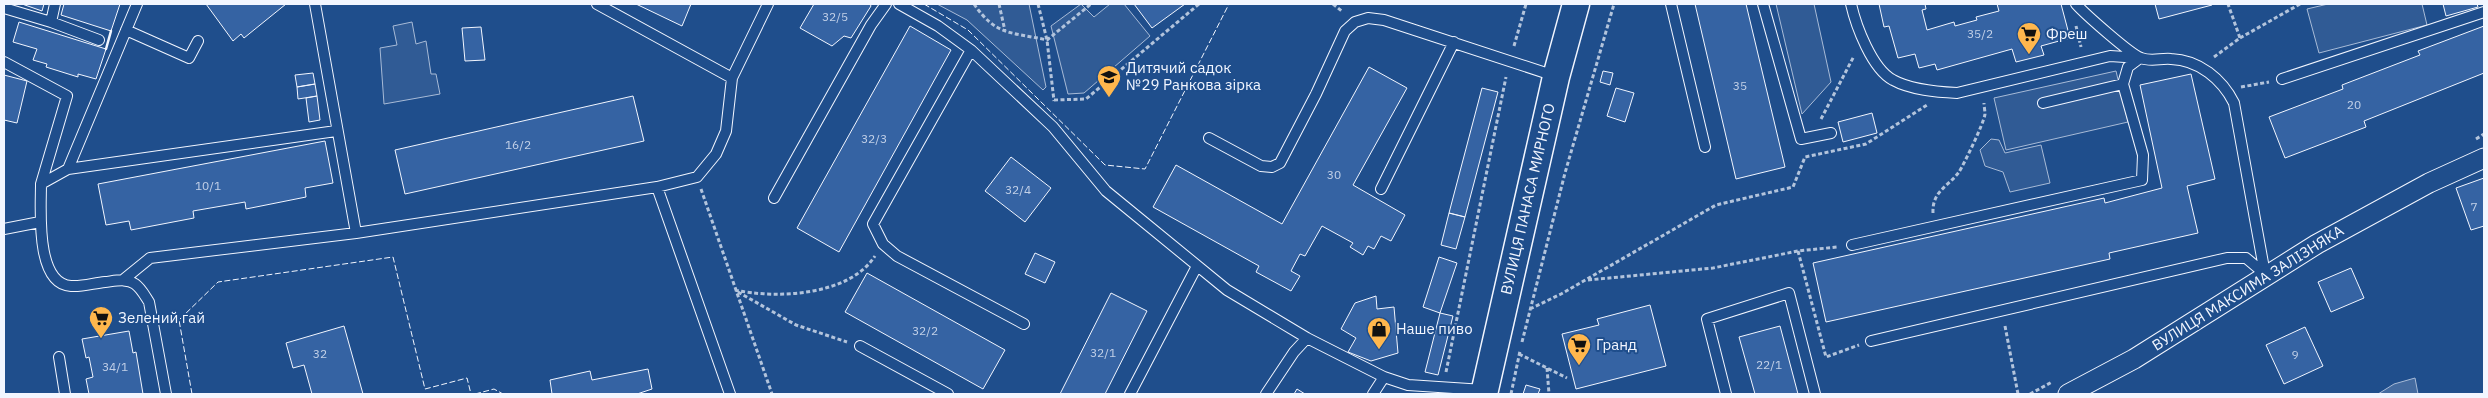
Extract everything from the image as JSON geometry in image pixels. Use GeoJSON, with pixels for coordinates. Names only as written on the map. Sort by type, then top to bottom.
{"type":"FeatureCollection","features":[{"type":"Feature","properties":{"kind":"main road","name":"ВУЛИЦЯ ПАНАСА МИРНОГО"},"geometry":{"type":"LineString","coordinates":[[1484,392],[1556,77],[1576,4]]}},
{"type":"Feature","properties":{"kind":"street","name":"ВУЛИЦЯ МАКСИМА ЗАЛІЗНЯКА"},"geometry":{"type":"LineString","coordinates":[[2068,394],[2134,359],[2265,274],[2429,183],[2484,158]]}},
{"type":"Feature","properties":{"kind":"lane"},"geometry":{"type":"LineString","coordinates":[[51,22],[55,4]]}},
{"type":"Feature","properties":{"kind":"lane"},"geometry":{"type":"LineString","coordinates":[[68,169],[137,4]]}},
{"type":"Feature","properties":{"kind":"lane"},"geometry":{"type":"LineString","coordinates":[[316,4],[336,131],[356,233]]}},
{"type":"Feature","properties":{"kind":"lane"},"geometry":{"type":"LineString","coordinates":[[597,4],[732,78]]}},
{"type":"Feature","properties":{"kind":"lane"},"geometry":{"type":"LineString","coordinates":[[123,280],[150,258],[356,233],[657,187],[697,177],[716,154],[726,131],[732,78],[768,4]]}},
{"type":"Feature","properties":{"kind":"lane"},"geometry":{"type":"LineString","coordinates":[[774,198],[871,25],[886,4]]}},
{"type":"Feature","properties":{"kind":"lane"},"geometry":{"type":"LineString","coordinates":[[899,4],[938,26],[971,50],[1053,127],[1106,192],[1227,290],[1307,338],[1384,377],[1408,385],[1484,392]]}},
{"type":"Feature","properties":{"kind":"lane"},"geometry":{"type":"LineString","coordinates":[[1671,4],[1705,147]]}},
{"type":"Feature","properties":{"kind":"lane"},"geometry":{"type":"LineString","coordinates":[[1763,4],[1801,139],[1831,133]]}},
{"type":"Feature","properties":{"kind":"lane"},"geometry":{"type":"LineString","coordinates":[[1851,4],[1863,40],[1877,66],[1892,80],[1934,91],[1957,93],[2110,56],[2155,61],[2172,59],[2200,68],[2216,77],[2228,90],[2234,103],[2265,274]]}},
{"type":"Feature","properties":{"kind":"lane"},"geometry":{"type":"LineString","coordinates":[[2076,4],[2085,14],[2140,58]]}},
{"type":"Feature","properties":{"kind":"lane"},"geometry":{"type":"LineString","coordinates":[[4,8],[51,22],[99,40]]}},
{"type":"Feature","properties":{"kind":"lane"},"geometry":{"type":"LineString","coordinates":[[2282,79],[2484,12]]}},
{"type":"Feature","properties":{"kind":"lane"},"geometry":{"type":"LineString","coordinates":[[1209,138],[1261,166],[1272,168],[1280,163],[1316,94],[1345,31],[1355,22],[1368,18],[1384,20],[1556,77]]}},
{"type":"Feature","properties":{"kind":"lane"},"geometry":{"type":"LineString","coordinates":[[126,30],[189,58],[198,40]]}},
{"type":"Feature","properties":{"kind":"lane"},"geometry":{"type":"LineString","coordinates":[[1381,189],[1454,42]]}},
{"type":"Feature","properties":{"kind":"lane"},"geometry":{"type":"LineString","coordinates":[[971,50],[873,224],[883,244],[897,256],[1024,324]]}},
{"type":"Feature","properties":{"kind":"lane"},"geometry":{"type":"LineString","coordinates":[[1852,245],[2142,180],[2143,155],[2123,84],[2128,67],[2140,58]]}},
{"type":"Feature","properties":{"kind":"lane"},"geometry":{"type":"LineString","coordinates":[[4,62],[67,96],[41,184],[40,222],[46,265],[52,275],[70,286],[123,280],[134,283],[149,302],[166,394]]}},
{"type":"Feature","properties":{"kind":"lane"},"geometry":{"type":"LineString","coordinates":[[2043,102],[2123,84]]}},
{"type":"Feature","properties":{"kind":"lane"},"geometry":{"type":"LineString","coordinates":[[41,184],[68,169],[336,131]]}},
{"type":"Feature","properties":{"kind":"lane"},"geometry":{"type":"LineString","coordinates":[[657,187],[730,394]]}},
{"type":"Feature","properties":{"kind":"lane"},"geometry":{"type":"LineString","coordinates":[[4,229],[40,222]]}},
{"type":"Feature","properties":{"kind":"lane"},"geometry":{"type":"LineString","coordinates":[[1871,341],[2227,258],[2246,258],[2265,274]]}},
{"type":"Feature","properties":{"kind":"lane"},"geometry":{"type":"LineString","coordinates":[[1130,394],[1197,266]]}},
{"type":"Feature","properties":{"kind":"lane"},"geometry":{"type":"LineString","coordinates":[[1726,394],[1707,319],[1789,293],[1815,394]]}},
{"type":"Feature","properties":{"kind":"lane"},"geometry":{"type":"LineString","coordinates":[[1266,394],[1294,352],[1307,338]]}},
{"type":"Feature","properties":{"kind":"lane"},"geometry":{"type":"LineString","coordinates":[[860,346],[948,394]]}},
{"type":"Feature","properties":{"kind":"lane"},"geometry":{"type":"LineString","coordinates":[[59,357],[65,394]]}},
{"type":"Feature","properties":{"kind":"lane"},"geometry":{"type":"LineString","coordinates":[[1373,394],[1384,377]]}},
{"type":"Feature","properties":{"kind":"path"},"geometry":{"type":"LineString","coordinates":[[974,4],[983,17],[997,30],[1047,40]]}},
{"type":"Feature","properties":{"kind":"path"},"geometry":{"type":"LineString","coordinates":[[999,4],[1004,31]]}},
{"type":"Feature","properties":{"kind":"path"},"geometry":{"type":"LineString","coordinates":[[1038,4],[1047,40],[1054,100],[1053,127]]}},
{"type":"Feature","properties":{"kind":"path"},"geometry":{"type":"LineString","coordinates":[[1047,40],[1091,4]]}},
{"type":"Feature","properties":{"kind":"path"},"geometry":{"type":"LineString","coordinates":[[1054,100],[1086,99],[1199,4]]}},
{"type":"Feature","properties":{"kind":"path"},"geometry":{"type":"LineString","coordinates":[[1436,387],[1445,373],[1509,61],[1526,4]]}},
{"type":"Feature","properties":{"kind":"path"},"geometry":{"type":"LineString","coordinates":[[1511,394],[1530,309],[1614,4]]}},
{"type":"Feature","properties":{"kind":"path"},"geometry":{"type":"LineString","coordinates":[[2228,4],[2240,38]]}},
{"type":"Feature","properties":{"kind":"path"},"geometry":{"type":"LineString","coordinates":[[2200,68],[2240,38],[2300,4]]}},
{"type":"Feature","properties":{"kind":"path"},"geometry":{"type":"LineString","coordinates":[[2074,20],[2084,62]]}},
{"type":"Feature","properties":{"kind":"path"},"geometry":{"type":"LineString","coordinates":[[1530,309],[1585,281],[1716,205],[1794,187],[1813,136],[1863,40]]}},
{"type":"Feature","properties":{"kind":"path"},"geometry":{"type":"LineString","coordinates":[[2228,90],[2282,79]]}},
{"type":"Feature","properties":{"kind":"path"},"geometry":{"type":"LineString","coordinates":[[1934,226],[1932,202],[1945,183],[1959,172],[1985,114],[1982,87]]}},
{"type":"Feature","properties":{"kind":"path"},"geometry":{"type":"LineString","coordinates":[[1805,157],[1866,144],[1930,102],[1957,93]]}},
{"type":"Feature","properties":{"kind":"path"},"geometry":{"type":"LineString","coordinates":[[697,177],[734,290],[772,394]]}},
{"type":"Feature","properties":{"kind":"path"},"geometry":{"type":"LineString","coordinates":[[734,290],[758,295],[788,295],[829,288],[854,275],[872,260],[883,244]]}},
{"type":"Feature","properties":{"kind":"path"},"geometry":{"type":"LineString","coordinates":[[1585,281],[1712,268],[1798,251],[1852,245]]}},
{"type":"Feature","properties":{"kind":"path"},"geometry":{"type":"LineString","coordinates":[[1798,251],[1826,357],[1871,341]]}},
{"type":"Feature","properties":{"kind":"path"},"geometry":{"type":"LineString","coordinates":[[734,290],[796,325],[860,346]]}},
{"type":"Feature","properties":{"kind":"path"},"geometry":{"type":"LineString","coordinates":[[2002,310],[2018,394]]}},
{"type":"Feature","properties":{"kind":"path"},"geometry":{"type":"LineString","coordinates":[[1519,354],[1567,378]]}},
{"type":"Feature","properties":{"kind":"path"},"geometry":{"type":"LineString","coordinates":[[1547,368],[1550,394]]}},
{"type":"Feature","properties":{"kind":"shaded area"},"geometry":{"type":"Polygon","coordinates":[[[937,4],[1029,4],[1046,87],[1043,90],[967,20],[937,4]]]}},
{"type":"Feature","properties":{"kind":"shaded area"},"geometry":{"type":"Polygon","coordinates":[[[1081,4],[1094,17],[1110,4],[1124,4],[1150,36],[1084,93],[1068,94],[1051,26],[1081,4]]]}},
{"type":"Feature","properties":{"kind":"shaded area"},"geometry":{"type":"Polygon","coordinates":[[[1776,4],[1814,4],[1831,82],[1802,114],[1776,4]]]}},
{"type":"Feature","properties":{"kind":"shaded area"},"geometry":{"type":"Polygon","coordinates":[[[2328,4],[2422,4],[2427,25],[2319,53],[2307,9],[2328,4]]]}},
{"type":"Feature","properties":{"kind":"shaded area"},"geometry":{"type":"Polygon","coordinates":[[[412,22],[416,44],[426,41],[431,74],[436,74],[440,94],[384,104],[380,48],[397,45],[393,26],[412,22]]]}},
{"type":"Feature","properties":{"kind":"shaded area"},"geometry":{"type":"Polygon","coordinates":[[[2116,71],[2128,122],[2006,150],[1994,98],[2116,71]]]}},
{"type":"Feature","properties":{"kind":"shaded area"},"geometry":{"type":"Polygon","coordinates":[[[1991,139],[1999,140],[2005,153],[2041,145],[2050,183],[2010,192],[2003,172],[1985,166],[1980,150],[1991,139]]]}},
{"type":"Feature","properties":{"kind":"shaded area"},"geometry":{"type":"Polygon","coordinates":[[[2415,378],[2418,394],[2378,394],[2394,384],[2415,378]]]}},
{"type":"Feature","properties":{"kind":"building"},"geometry":{"type":"Polygon","coordinates":[[[22,4],[44,4],[42,11],[22,4]]]}},
{"type":"Feature","properties":{"kind":"building"},"geometry":{"type":"Polygon","coordinates":[[[64,4],[120,4],[111,31],[61,15],[64,4]]]}},
{"type":"Feature","properties":{"kind":"building"},"geometry":{"type":"Polygon","coordinates":[[[206,4],[286,4],[244,38],[241,34],[233,41],[206,4]]]}},
{"type":"Feature","properties":{"kind":"building"},"geometry":{"type":"Polygon","coordinates":[[[636,4],[691,4],[682,26],[636,4]]]}},
{"type":"Feature","properties":{"kind":"building"},"geometry":{"type":"Polygon","coordinates":[[[814,4],[870,4],[871,6],[851,38],[844,36],[832,46],[800,28],[814,4]]]}},
{"type":"Feature","properties":{"kind":"building"},"geometry":{"type":"Polygon","coordinates":[[[1134,4],[1185,4],[1152,28],[1134,4]]]}},
{"type":"Feature","properties":{"kind":"building"},"geometry":{"type":"Polygon","coordinates":[[[1695,4],[1746,4],[1785,167],[1736,179],[1695,4]]]}},
{"type":"Feature","properties":{"kind":"building"},"geometry":{"type":"Polygon","coordinates":[[[1879,4],[1925,4],[1926,9],[1922,10],[1927,30],[1954,22],[1955,26],[1977,20],[1976,17],[1999,11],[1997,4],[2061,4],[2070,38],[2041,46],[2044,55],[2016,62],[2012,49],[1937,70],[1935,64],[1919,68],[1915,54],[1898,58],[1889,26],[1884,27],[1879,4]]]}},
{"type":"Feature","properties":{"kind":"building"},"geometry":{"type":"Polygon","coordinates":[[[2155,4],[2211,4],[2212,5],[2159,19],[2155,4]]]}},
{"type":"Feature","properties":{"kind":"building"},"geometry":{"type":"Polygon","coordinates":[[[2443,4],[2477,4],[2478,7],[2446,16],[2443,4]]]}},
{"type":"Feature","properties":{"kind":"building"},"geometry":{"type":"Polygon","coordinates":[[[19,22],[106,49],[96,79],[78,74],[78,77],[46,67],[47,64],[33,60],[37,49],[13,42],[19,22]]]}},
{"type":"Feature","properties":{"kind":"building"},"geometry":{"type":"Polygon","coordinates":[[[910,26],[951,50],[839,252],[797,228],[910,26]]]}},
{"type":"Feature","properties":{"kind":"building"},"geometry":{"type":"Polygon","coordinates":[[[2484,26],[2484,73],[2364,121],[2366,127],[2285,158],[2269,117],[2343,89],[2342,85],[2420,55],[2418,51],[2484,26]]]}},
{"type":"Feature","properties":{"kind":"building"},"geometry":{"type":"Polygon","coordinates":[[[481,27],[485,60],[465,61],[462,28],[481,27]]]}},
{"type":"Feature","properties":{"kind":"building"},"geometry":{"type":"Polygon","coordinates":[[[1369,67],[1407,88],[1353,185],[1405,215],[1391,241],[1381,236],[1374,249],[1368,246],[1363,255],[1350,247],[1353,243],[1322,226],[1305,256],[1300,254],[1291,271],[1300,276],[1291,291],[1256,272],[1259,266],[1153,207],[1176,165],[1282,224],[1369,67]]]}},
{"type":"Feature","properties":{"kind":"building"},"geometry":{"type":"Polygon","coordinates":[[[1603,71],[1613,73],[1610,85],[1600,82],[1603,71]]]}},
{"type":"Feature","properties":{"kind":"building"},"geometry":{"type":"Polygon","coordinates":[[[313,73],[315,84],[297,87],[295,75],[313,73]]]}},
{"type":"Feature","properties":{"kind":"building"},"geometry":{"type":"Polygon","coordinates":[[[2191,74],[2215,179],[2187,186],[2198,233],[2109,253],[2110,259],[1826,322],[1813,263],[2104,198],[2105,203],[2162,188],[2140,85],[2191,74]]]}},
{"type":"Feature","properties":{"kind":"building"},"geometry":{"type":"Polygon","coordinates":[[[4,75],[27,81],[17,123],[4,120],[4,75]]]}},
{"type":"Feature","properties":{"kind":"building"},"geometry":{"type":"Polygon","coordinates":[[[315,84],[317,96],[298,99],[297,87],[315,84]]]}},
{"type":"Feature","properties":{"kind":"building"},"geometry":{"type":"Polygon","coordinates":[[[1482,88],[1498,92],[1465,217],[1449,213],[1482,88]]]}},
{"type":"Feature","properties":{"kind":"building"},"geometry":{"type":"Polygon","coordinates":[[[1616,88],[1634,93],[1625,122],[1607,116],[1616,88]]]}},
{"type":"Feature","properties":{"kind":"building"},"geometry":{"type":"Polygon","coordinates":[[[317,96],[320,120],[309,122],[306,98],[317,96]]]}},
{"type":"Feature","properties":{"kind":"building"},"geometry":{"type":"Polygon","coordinates":[[[633,96],[644,141],[405,194],[395,150],[633,96]]]}},
{"type":"Feature","properties":{"kind":"building"},"geometry":{"type":"Polygon","coordinates":[[[1872,113],[1877,133],[1843,142],[1838,122],[1872,113]]]}},
{"type":"Feature","properties":{"kind":"building"},"geometry":{"type":"Polygon","coordinates":[[[325,141],[333,183],[305,188],[306,197],[246,209],[245,202],[193,211],[194,218],[131,230],[129,221],[106,225],[98,184],[325,141]]]}},
{"type":"Feature","properties":{"kind":"building"},"geometry":{"type":"Polygon","coordinates":[[[1011,157],[1051,188],[1025,222],[985,191],[1011,157]]]}},
{"type":"Feature","properties":{"kind":"building"},"geometry":{"type":"Polygon","coordinates":[[[2484,178],[2484,226],[2471,230],[2456,188],[2484,178]]]}},
{"type":"Feature","properties":{"kind":"building"},"geometry":{"type":"Polygon","coordinates":[[[1449,213],[1465,217],[1456,249],[1441,245],[1449,213]]]}},
{"type":"Feature","properties":{"kind":"building"},"geometry":{"type":"Polygon","coordinates":[[[1035,253],[1055,262],[1045,283],[1025,274],[1035,253]]]}},
{"type":"Feature","properties":{"kind":"building"},"geometry":{"type":"Polygon","coordinates":[[[1439,257],[1457,263],[1440,313],[1423,307],[1439,257]]]}},
{"type":"Feature","properties":{"kind":"building"},"geometry":{"type":"Polygon","coordinates":[[[2351,268],[2364,298],[2331,312],[2318,282],[2351,268]]]}},
{"type":"Feature","properties":{"kind":"building"},"geometry":{"type":"Polygon","coordinates":[[[867,273],[1005,350],[983,389],[845,312],[867,273]]]}},
{"type":"Feature","properties":{"kind":"building"},"geometry":{"type":"Polygon","coordinates":[[[1111,293],[1147,311],[1105,394],[1060,394],[1111,293]]]}},
{"type":"Feature","properties":{"kind":"building"},"geometry":{"type":"Polygon","coordinates":[[[1376,296],[1377,309],[1394,307],[1398,353],[1371,361],[1348,352],[1356,338],[1341,329],[1355,303],[1376,296]]]}},
{"type":"Feature","properties":{"kind":"building"},"geometry":{"type":"Polygon","coordinates":[[[1650,305],[1666,366],[1576,389],[1562,334],[1599,325],[1597,319],[1650,305]]]}},
{"type":"Feature","properties":{"kind":"building"},"geometry":{"type":"Polygon","coordinates":[[[1440,313],[1453,316],[1438,375],[1425,372],[1440,313]]]}},
{"type":"Feature","properties":{"kind":"building"},"geometry":{"type":"Polygon","coordinates":[[[344,326],[363,394],[312,394],[304,365],[293,368],[286,343],[344,326]]]}},
{"type":"Feature","properties":{"kind":"building"},"geometry":{"type":"Polygon","coordinates":[[[1780,326],[1798,394],[1755,394],[1739,337],[1780,326]]]}},
{"type":"Feature","properties":{"kind":"building"},"geometry":{"type":"Polygon","coordinates":[[[2305,327],[2323,366],[2284,384],[2266,345],[2305,327]]]}},
{"type":"Feature","properties":{"kind":"building"},"geometry":{"type":"Polygon","coordinates":[[[129,331],[133,353],[136,352],[143,394],[89,394],[86,379],[93,377],[89,357],[86,358],[82,339],[129,331]]]}},
{"type":"Feature","properties":{"kind":"building"},"geometry":{"type":"Polygon","coordinates":[[[648,369],[652,389],[637,394],[552,394],[550,380],[590,371],[592,380],[648,369]]]}},
{"type":"Feature","properties":{"kind":"building"},"geometry":{"type":"Polygon","coordinates":[[[1526,385],[1540,389],[1538,394],[1523,394],[1526,385]]]}},
{"type":"Feature","properties":{"kind":"building"},"geometry":{"type":"Polygon","coordinates":[[[1297,389],[1305,394],[1294,394],[1297,389]]]}},
{"type":"Feature","properties":{"kind":"fence"},"geometry":{"type":"LineString","coordinates":[[924,4],[968,30],[1105,165],[1145,169],[1229,4]]}},
{"type":"Feature","properties":{"kind":"fence"},"geometry":{"type":"LineString","coordinates":[[192,394],[179,320],[218,282],[393,257],[425,389],[467,378],[471,394]]}},
{"type":"Feature","properties":{"kind":"fence"},"geometry":{"type":"LineString","coordinates":[[475,394],[494,389],[503,394]]}},
{"type":"Feature","properties":{"kind":"wall"},"geometry":{"type":"LineString","coordinates":[[106,49],[111,31]]}},
{"type":"Feature","properties":{"kind":"place","name":"Фреш"},"geometry":{"type":"Point","coordinates":[2029,55]}},
{"type":"Feature","properties":{"kind":"place","name":"Дитячий садок №29 Ранкова зірка"},"geometry":{"type":"Point","coordinates":[1109,98]}},
{"type":"Feature","properties":{"kind":"place","name":"Зелений гай"},"geometry":{"type":"Point","coordinates":[101,339]}},
{"type":"Feature","properties":{"kind":"place","name":"Наше пиво"},"geometry":{"type":"Point","coordinates":[1379,350]}},
{"type":"Feature","properties":{"kind":"place","name":"Гранд"},"geometry":{"type":"Point","coordinates":[1579,366]}}]}
